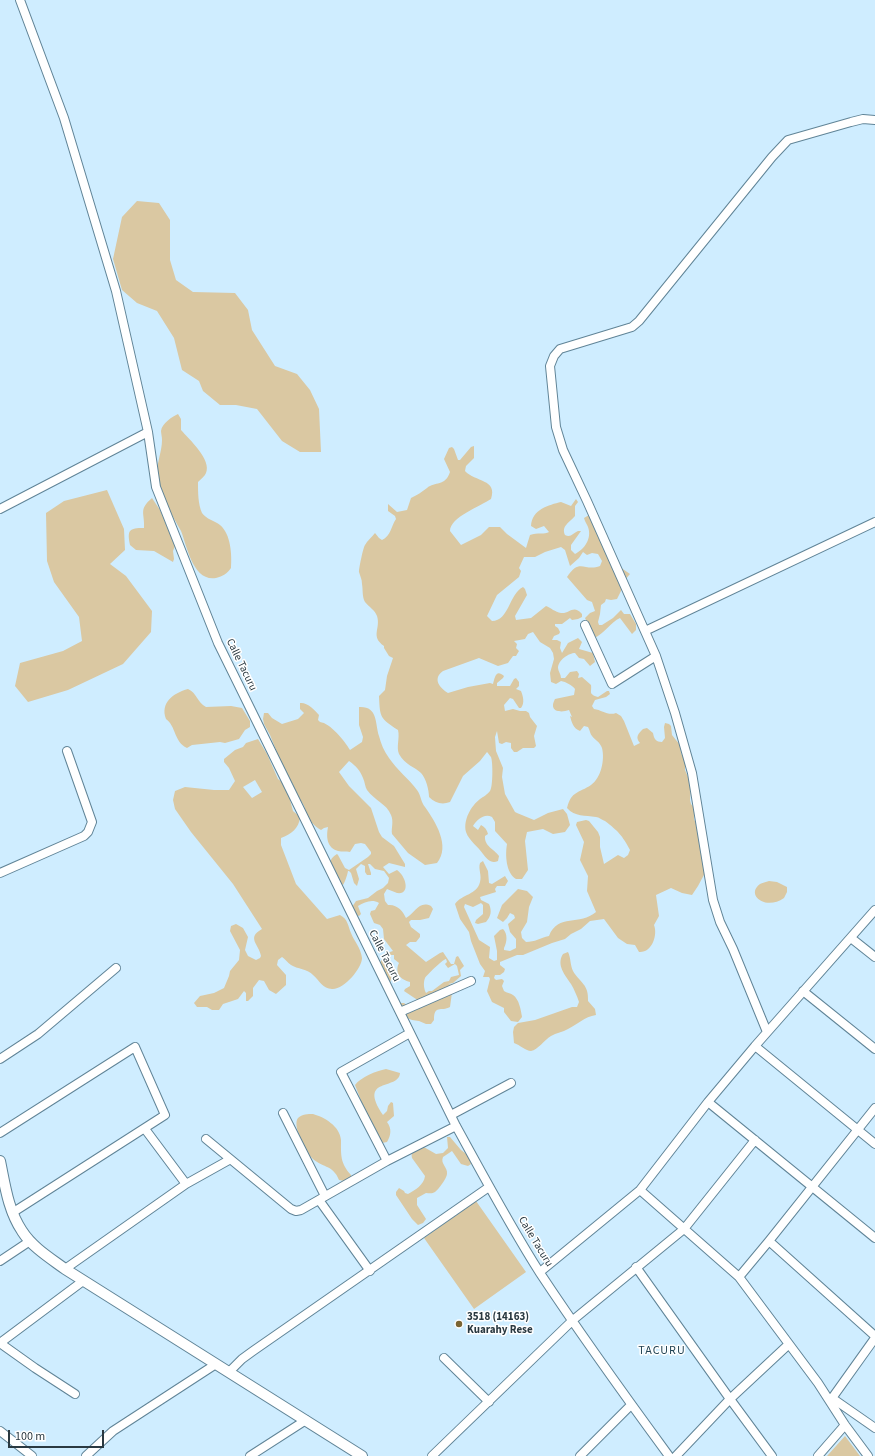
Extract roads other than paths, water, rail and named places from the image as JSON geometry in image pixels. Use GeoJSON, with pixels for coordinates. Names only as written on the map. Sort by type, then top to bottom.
{"type":"FeatureCollection","features":[{"type":"Feature","properties":{"kind":"main road"},"geometry":{"type":"LineString","coordinates":[[0,1161],[5,1189],[12,1213],[22,1231],[43,1253],[83,1281],[362,1456]]}},
{"type":"Feature","properties":{"kind":"street","name":"Calle Tacuru"},"geometry":{"type":"LineString","coordinates":[[20,0],[64,118],[116,291],[148,432],[156,488],[218,643],[456,1126],[489,1187],[540,1272],[631,1405],[669,1456]]}},
{"type":"Feature","properties":{"kind":"street"},"geometry":{"type":"LineString","coordinates":[[767,1032],[733,949],[720,922],[713,900],[692,773],[675,713],[656,656],[563,450],[556,427],[550,366],[554,356],[560,349],[632,327],[639,321],[772,157],[788,140],[862,119],[875,120]]}},
{"type":"Feature","properties":{"kind":"street"},"geometry":{"type":"LineString","coordinates":[[0,509],[148,432]]}},
{"type":"Feature","properties":{"kind":"street"},"geometry":{"type":"LineString","coordinates":[[645,631],[875,522]]}},
{"type":"Feature","properties":{"kind":"street"},"geometry":{"type":"LineString","coordinates":[[584,625],[612,684],[656,656]]}},
{"type":"Feature","properties":{"kind":"street"},"geometry":{"type":"LineString","coordinates":[[0,872],[84,836],[88,832],[92,822],[67,751]]}},
{"type":"Feature","properties":{"kind":"street"},"geometry":{"type":"LineString","coordinates":[[540,1272],[640,1190],[708,1102],[755,1046],[875,910]]}},
{"type":"Feature","properties":{"kind":"street"},"geometry":{"type":"LineString","coordinates":[[851,938],[875,957]]}},
{"type":"Feature","properties":{"kind":"street"},"geometry":{"type":"LineString","coordinates":[[0,1059],[38,1034],[116,968]]}},
{"type":"Feature","properties":{"kind":"street"},"geometry":{"type":"LineString","coordinates":[[400,1012],[471,981]]}},
{"type":"Feature","properties":{"kind":"street"},"geometry":{"type":"LineString","coordinates":[[803,991],[875,1049]]}},
{"type":"Feature","properties":{"kind":"street"},"geometry":{"type":"LineString","coordinates":[[387,1160],[341,1072],[410,1033]]}},
{"type":"Feature","properties":{"kind":"street"},"geometry":{"type":"LineString","coordinates":[[755,1046],[875,1144]]}},
{"type":"Feature","properties":{"kind":"street"},"geometry":{"type":"LineString","coordinates":[[0,1133],[135,1047],[165,1115],[12,1213]]}},
{"type":"Feature","properties":{"kind":"street"},"geometry":{"type":"LineString","coordinates":[[451,1115],[511,1083]]}},
{"type":"Feature","properties":{"kind":"street"},"geometry":{"type":"LineString","coordinates":[[708,1102],[875,1238]]}},
{"type":"Feature","properties":{"kind":"street"},"geometry":{"type":"LineString","coordinates":[[739,1277],[875,1108]]}},
{"type":"Feature","properties":{"kind":"street"},"geometry":{"type":"LineString","coordinates":[[284,1113],[322,1198],[370,1271]]}},
{"type":"Feature","properties":{"kind":"street"},"geometry":{"type":"LineString","coordinates":[[206,1140],[291,1210],[296,1211],[301,1210],[387,1160],[456,1126]]}},
{"type":"Feature","properties":{"kind":"street"},"geometry":{"type":"LineString","coordinates":[[145,1128],[186,1184]]}},
{"type":"Feature","properties":{"kind":"street"},"geometry":{"type":"LineString","coordinates":[[432,1456],[573,1320],[684,1229],[755,1140]]}},
{"type":"Feature","properties":{"kind":"street"},"geometry":{"type":"LineString","coordinates":[[65,1269],[186,1184],[229,1160]]}},
{"type":"Feature","properties":{"kind":"street"},"geometry":{"type":"LineString","coordinates":[[229,1372],[242,1359],[253,1351],[489,1187]]}},
{"type":"Feature","properties":{"kind":"street"},"geometry":{"type":"LineString","coordinates":[[640,1190],[739,1277],[831,1400],[845,1424],[868,1456]]}},
{"type":"Feature","properties":{"kind":"street"},"geometry":{"type":"LineString","coordinates":[[0,1261],[30,1241]]}},
{"type":"Feature","properties":{"kind":"street"},"geometry":{"type":"LineString","coordinates":[[769,1241],[875,1337],[831,1400]]}},
{"type":"Feature","properties":{"kind":"street"},"geometry":{"type":"LineString","coordinates":[[636,1268],[772,1456]]}},
{"type":"Feature","properties":{"kind":"street"},"geometry":{"type":"LineString","coordinates":[[75,1394],[0,1343],[83,1281]]}},
{"type":"Feature","properties":{"kind":"street"},"geometry":{"type":"LineString","coordinates":[[676,1456],[730,1399],[788,1344]]}},
{"type":"Feature","properties":{"kind":"street"},"geometry":{"type":"LineString","coordinates":[[444,1358],[489,1402]]}},
{"type":"Feature","properties":{"kind":"street"},"geometry":{"type":"LineString","coordinates":[[86,1456],[113,1430],[216,1364]]}},
{"type":"Feature","properties":{"kind":"street"},"geometry":{"type":"LineString","coordinates":[[818,1383],[830,1388],[835,1388],[842,1385]]}},
{"type":"Feature","properties":{"kind":"street"},"geometry":{"type":"LineString","coordinates":[[831,1400],[875,1428]]}},
{"type":"Feature","properties":{"kind":"street"},"geometry":{"type":"LineString","coordinates":[[580,1456],[631,1405]]}},
{"type":"Feature","properties":{"kind":"street"},"geometry":{"type":"LineString","coordinates":[[250,1456],[306,1420]]}},
{"type":"Feature","properties":{"kind":"street"},"geometry":{"type":"LineString","coordinates":[[818,1456],[845,1424]]}},
{"type":"Feature","properties":{"kind":"street"},"geometry":{"type":"LineString","coordinates":[[0,1431],[32,1456]]}},
{"type":"Feature","properties":{"kind":"place","name":"3518 (14163) Kuarahy Rese"},"geometry":{"type":"Point","coordinates":[459,1324]}},
{"type":"Feature","properties":{"kind":"district","name":"TACURU"},"geometry":{"type":"Point","coordinates":[662,1351]}}]}
